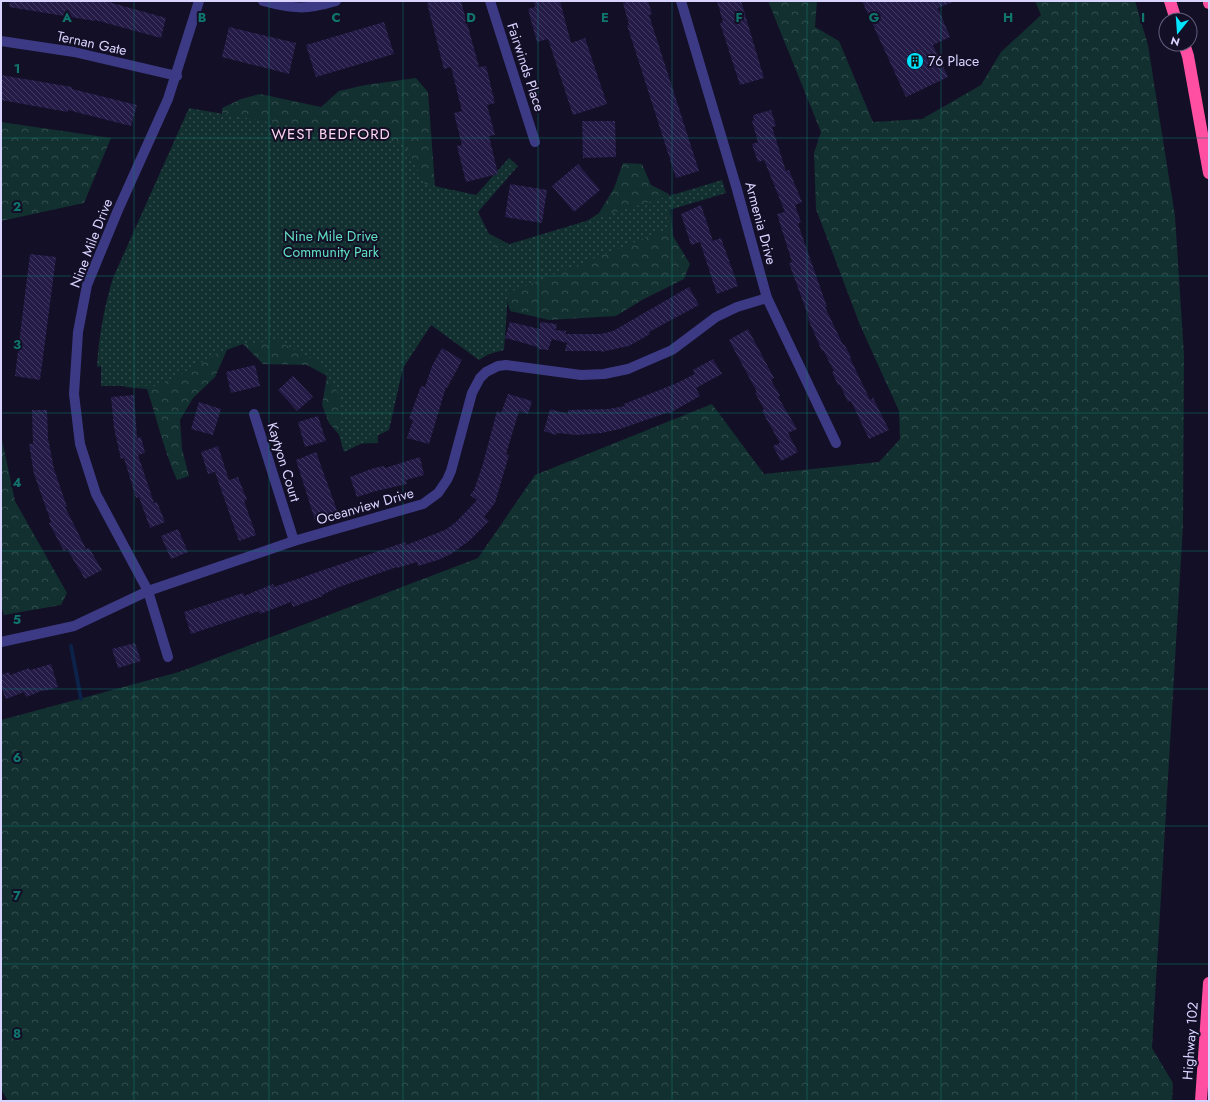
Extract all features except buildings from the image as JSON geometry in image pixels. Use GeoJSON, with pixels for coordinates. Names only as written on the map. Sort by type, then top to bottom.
{"type":"FeatureCollection","features":[{"type":"Feature","properties":{"kind":"highway"},"geometry":{"type":"LineString","coordinates":[[1170,1],[1173,12]]}},
{"type":"Feature","properties":{"kind":"highway"},"geometry":{"type":"LineString","coordinates":[[1187,52],[1209,173]]}},
{"type":"Feature","properties":{"kind":"highway","name":"Highway 102"},"geometry":{"type":"LineString","coordinates":[[1201,1101],[1209,983]]}},
{"type":"Feature","properties":{"kind":"street","name":"Nine Mile Drive"},"geometry":{"type":"LineString","coordinates":[[168,657],[148,591],[96,494],[80,444],[74,394],[78,332],[87,285],[177,76],[199,1]]}},
{"type":"Feature","properties":{"kind":"street"},"geometry":{"type":"LineString","coordinates":[[263,1],[300,9],[318,7],[336,1]]}},
{"type":"Feature","properties":{"kind":"street","name":"Fairwinds Place"},"geometry":{"type":"LineString","coordinates":[[490,1],[535,142]]}},
{"type":"Feature","properties":{"kind":"street","name":"Armenia Drive"},"geometry":{"type":"LineString","coordinates":[[681,1],[736,186],[767,298],[836,443]]}},
{"type":"Feature","properties":{"kind":"street","name":"Ternan Gate"},"geometry":{"type":"LineString","coordinates":[[1,41],[74,52],[177,76]]}},
{"type":"Feature","properties":{"kind":"street","name":"Oceanview Drive"},"geometry":{"type":"LineString","coordinates":[[1,642],[74,626],[148,591],[294,541],[414,508],[431,499],[444,485],[451,471],[467,406],[475,385],[486,372],[498,366],[514,365],[582,375],[604,374],[628,369],[672,350],[716,317],[737,307],[767,298]]}},
{"type":"Feature","properties":{"kind":"street","name":"Kaytyon Court"},"geometry":{"type":"LineString","coordinates":[[254,414],[294,541]]}},
{"type":"Feature","properties":{"kind":"green space"},"geometry":{"type":"Polygon","coordinates":[[[768,1],[817,1],[815,27],[839,41],[873,122],[922,119],[981,85],[1001,52],[1041,15],[1035,1],[1135,1],[1148,45],[1175,216],[1184,355],[1183,525],[1152,1048],[1173,1083],[1172,1101],[8,1101],[1,1089],[1,720],[179,672],[478,558],[535,475],[712,404],[764,474],[879,462],[900,439],[899,411],[860,325],[816,209],[814,153],[821,132],[768,1]]]}},
{"type":"Feature","properties":{"kind":"green space"},"geometry":{"type":"Polygon","coordinates":[[[416,78],[428,92],[435,186],[442,203],[223,132],[222,108],[241,99],[260,94],[321,107],[339,91],[365,85],[416,78]]]}},
{"type":"Feature","properties":{"kind":"green space","name":"Nine Mile Drive Community Park"},"geometry":{"type":"Polygon","coordinates":[[[189,108],[297,127],[404,143],[425,184],[476,195],[509,158],[518,166],[478,212],[496,248],[722,180],[726,193],[669,210],[667,229],[508,293],[504,350],[489,354],[479,360],[431,325],[403,368],[389,430],[344,452],[339,435],[341,397],[318,362],[278,341],[234,344],[160,386],[101,386],[101,366],[97,367],[99,344],[102,322],[113,278],[189,108]]]}},
{"type":"Feature","properties":{"kind":"green space"},"geometry":{"type":"Polygon","coordinates":[[[1,122],[111,138],[84,203],[1,221],[1,122]]]}},
{"type":"Feature","properties":{"kind":"green space"},"geometry":{"type":"Polygon","coordinates":[[[623,163],[642,164],[651,185],[669,194],[673,236],[690,264],[684,279],[642,300],[616,316],[549,320],[510,311],[488,233],[517,248],[555,242],[599,213],[614,188],[623,163]]]}},
{"type":"Feature","properties":{"kind":"green space"},"geometry":{"type":"Polygon","coordinates":[[[218,262],[377,421],[378,443],[347,444],[329,423],[322,405],[327,376],[307,365],[263,364],[243,344],[227,350],[215,377],[193,398],[180,420],[182,449],[189,476],[177,480],[164,446],[147,389],[124,387],[218,262]]]}},
{"type":"Feature","properties":{"kind":"green space"},"geometry":{"type":"Polygon","coordinates":[[[1,435],[15,501],[67,593],[61,605],[4,615],[1,606],[1,435]]]}},
{"type":"Feature","properties":{"kind":"waterway"},"geometry":{"type":"LineString","coordinates":[[71,646],[81,699]]}},
{"type":"Feature","properties":{"kind":"place","name":"76 Place"},"geometry":{"type":"Point","coordinates":[915,61]}},
{"type":"Feature","properties":{"kind":"district","name":"WEST BEDFORD"},"geometry":{"type":"Point","coordinates":[331,134]}}]}
